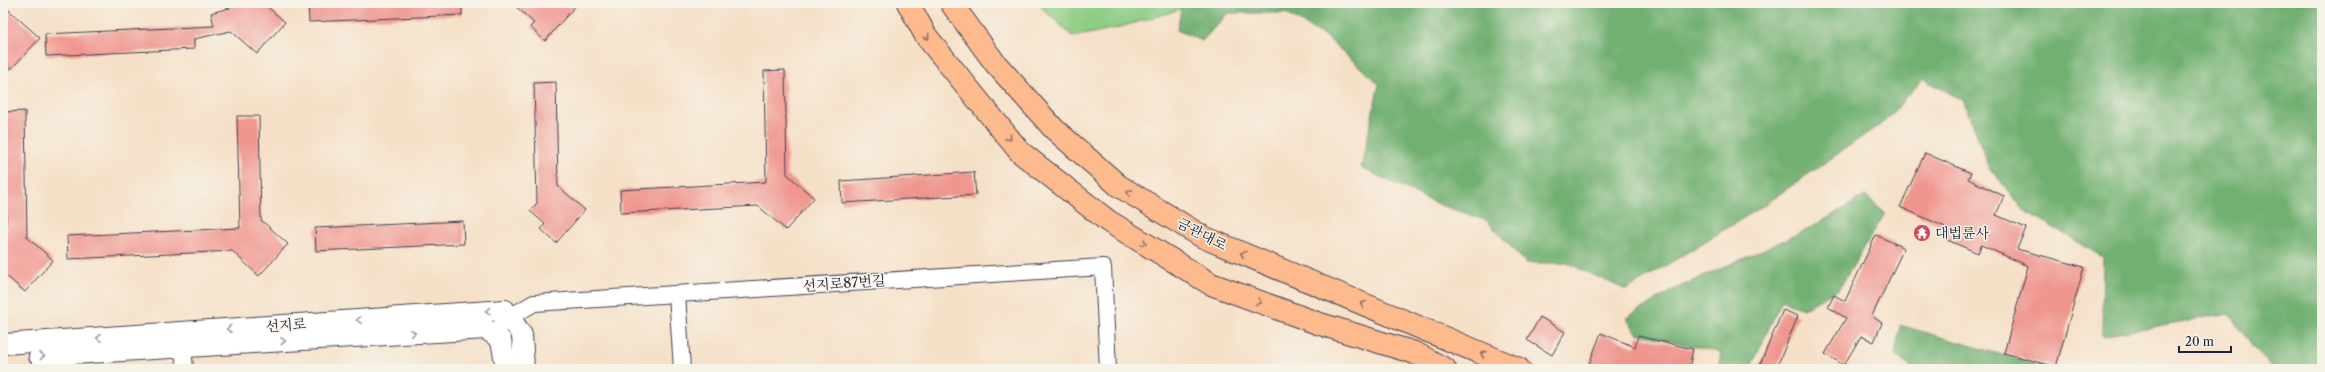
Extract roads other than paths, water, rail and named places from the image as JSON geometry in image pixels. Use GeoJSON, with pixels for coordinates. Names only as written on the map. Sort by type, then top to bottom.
{"type":"FeatureCollection","features":[{"type":"Feature","properties":{"kind":"main road"},"geometry":{"type":"LineString","coordinates":[[908,3],[926,36],[1020,152],[1108,221],[1211,284],[1317,323],[1415,353],[1445,369]]}},
{"type":"Feature","properties":{"kind":"main road","name":"금관대로"},"geometry":{"type":"LineString","coordinates":[[951,3],[995,63],[1054,128],[1118,186],[1202,237],[1519,369]]}},
{"type":"Feature","properties":{"kind":"street","name":"선지로87번길"},"geometry":{"type":"LineString","coordinates":[[493,334],[510,317],[534,303],[1103,267],[1108,369]]}},
{"type":"Feature","properties":{"kind":"street"},"geometry":{"type":"LineString","coordinates":[[677,294],[682,369]]}},
{"type":"Feature","properties":{"kind":"street","name":"선지로"},"geometry":{"type":"LineString","coordinates":[[3,358],[183,339],[505,310],[510,317]]}},
{"type":"Feature","properties":{"kind":"street"},"geometry":{"type":"LineString","coordinates":[[510,317],[522,335],[524,369]]}},
{"type":"Feature","properties":{"kind":"street","name":"선지로"},"geometry":{"type":"LineString","coordinates":[[3,344],[486,329],[493,334]]}},
{"type":"Feature","properties":{"kind":"street"},"geometry":{"type":"LineString","coordinates":[[493,334],[501,340],[506,369]]}},
{"type":"Feature","properties":{"kind":"street"},"geometry":{"type":"LineString","coordinates":[[183,339],[185,369]]}},
{"type":"Feature","properties":{"kind":"place","name":"대법륜사"},"geometry":{"type":"Point","coordinates":[1922,233]}}]}
